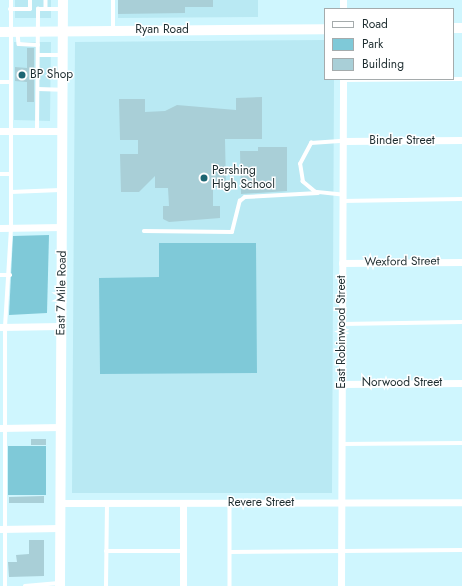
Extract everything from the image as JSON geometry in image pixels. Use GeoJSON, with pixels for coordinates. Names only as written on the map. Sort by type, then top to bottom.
{"type":"FeatureCollection","features":[{"type":"Feature","properties":{"kind":"street","name":"East 7 Mile Road"},"geometry":{"type":"LineString","coordinates":[[60,585],[63,5]]}},
{"type":"Feature","properties":{"kind":"street","name":"Ryan Road"},"geometry":{"type":"LineString","coordinates":[[9,32],[324,29]]}},
{"type":"Feature","properties":{"kind":"street","name":"East Robinwood Street"},"geometry":{"type":"LineString","coordinates":[[341,586],[343,80]]}},
{"type":"Feature","properties":{"kind":"street"},"geometry":{"type":"LineString","coordinates":[[0,131],[63,131]]}},
{"type":"Feature","properties":{"kind":"street","name":"Binder Street"},"geometry":{"type":"LineString","coordinates":[[343,141],[462,140]]}},
{"type":"Feature","properties":{"kind":"street"},"geometry":{"type":"LineString","coordinates":[[0,228],[62,227]]}},
{"type":"Feature","properties":{"kind":"street","name":"Wexford Street"},"geometry":{"type":"LineString","coordinates":[[342,263],[462,262]]}},
{"type":"Feature","properties":{"kind":"street"},"geometry":{"type":"LineString","coordinates":[[2,327],[61,326]]}},
{"type":"Feature","properties":{"kind":"street","name":"Norwood Street"},"geometry":{"type":"LineString","coordinates":[[342,384],[462,383]]}},
{"type":"Feature","properties":{"kind":"street"},"geometry":{"type":"LineString","coordinates":[[2,428],[61,427]]}},
{"type":"Feature","properties":{"kind":"street","name":"Revere Street"},"geometry":{"type":"LineString","coordinates":[[60,503],[462,502]]}},
{"type":"Feature","properties":{"kind":"street"},"geometry":{"type":"LineString","coordinates":[[183,586],[184,503]]}},
{"type":"Feature","properties":{"kind":"street"},"geometry":{"type":"LineString","coordinates":[[2,529],[60,528]]}},
{"type":"Feature","properties":{"kind":"lane"},"geometry":{"type":"LineString","coordinates":[[5,586],[2,578],[2,428],[5,376],[2,327],[10,275],[10,0]]}},
{"type":"Feature","properties":{"kind":"lane"},"geometry":{"type":"LineString","coordinates":[[30,0],[30,9]]}},
{"type":"Feature","properties":{"kind":"lane"},"geometry":{"type":"LineString","coordinates":[[46,0],[46,10]]}},
{"type":"Feature","properties":{"kind":"lane"},"geometry":{"type":"LineString","coordinates":[[113,0],[113,31]]}},
{"type":"Feature","properties":{"kind":"lane"},"geometry":{"type":"LineString","coordinates":[[10,9],[46,10],[63,5]]}},
{"type":"Feature","properties":{"kind":"lane"},"geometry":{"type":"LineString","coordinates":[[37,131],[38,9]]}},
{"type":"Feature","properties":{"kind":"lane"},"geometry":{"type":"LineString","coordinates":[[9,32],[19,44],[38,45]]}},
{"type":"Feature","properties":{"kind":"lane"},"geometry":{"type":"LineString","coordinates":[[38,55],[63,55]]}},
{"type":"Feature","properties":{"kind":"lane"},"geometry":{"type":"LineString","coordinates":[[0,82],[10,82]]}},
{"type":"Feature","properties":{"kind":"lane"},"geometry":{"type":"LineString","coordinates":[[38,89],[63,90]]}},
{"type":"Feature","properties":{"kind":"lane"},"geometry":{"type":"LineString","coordinates":[[318,193],[303,182],[300,164],[305,152],[311,143],[343,141]]}},
{"type":"Feature","properties":{"kind":"lane"},"geometry":{"type":"LineString","coordinates":[[0,174],[11,174]]}},
{"type":"Feature","properties":{"kind":"lane"},"geometry":{"type":"LineString","coordinates":[[11,192],[62,190]]}},
{"type":"Feature","properties":{"kind":"lane"},"geometry":{"type":"LineString","coordinates":[[144,231],[232,232],[240,201],[246,197],[318,193],[342,198],[462,199]]}},
{"type":"Feature","properties":{"kind":"lane"},"geometry":{"type":"LineString","coordinates":[[0,275],[10,275]]}},
{"type":"Feature","properties":{"kind":"lane"},"geometry":{"type":"LineString","coordinates":[[342,324],[462,322]]}},
{"type":"Feature","properties":{"kind":"lane"},"geometry":{"type":"LineString","coordinates":[[0,376],[5,376]]}},
{"type":"Feature","properties":{"kind":"lane"},"geometry":{"type":"LineString","coordinates":[[342,444],[462,443]]}},
{"type":"Feature","properties":{"kind":"lane"},"geometry":{"type":"LineString","coordinates":[[106,586],[107,503]]}},
{"type":"Feature","properties":{"kind":"lane"},"geometry":{"type":"LineString","coordinates":[[230,503],[230,586]]}},
{"type":"Feature","properties":{"kind":"lane"},"geometry":{"type":"LineString","coordinates":[[230,552],[462,550]]}},
{"type":"Feature","properties":{"kind":"lane"},"geometry":{"type":"LineString","coordinates":[[106,551],[183,551]]}},
{"type":"Feature","properties":{"kind":"lane"},"geometry":{"type":"LineString","coordinates":[[25,586],[60,585]]}},
{"type":"Feature","properties":{"kind":"shaded area"},"geometry":{"type":"Polygon","coordinates":[[[15,0],[51,0],[51,18],[15,18],[15,0]]]}},
{"type":"Feature","properties":{"kind":"shaded area"},"geometry":{"type":"Polygon","coordinates":[[[118,0],[258,0],[258,17],[118,18],[118,0]]]}},
{"type":"Feature","properties":{"kind":"shaded area","name":"Pershing High School"},"geometry":{"type":"Polygon","coordinates":[[[324,40],[324,80],[334,80],[332,493],[72,493],[75,42],[324,40]]]}},
{"type":"Feature","properties":{"kind":"shaded area"},"geometry":{"type":"Polygon","coordinates":[[[14,42],[51,42],[50,121],[14,120],[14,42]]]}},
{"type":"Feature","properties":{"kind":"green space"},"geometry":{"type":"Polygon","coordinates":[[[49,235],[47,313],[9,315],[13,236],[49,235]]]}},
{"type":"Feature","properties":{"kind":"green space"},"geometry":{"type":"Polygon","coordinates":[[[159,243],[256,243],[257,373],[100,374],[99,278],[159,277],[159,243]]]}},
{"type":"Feature","properties":{"kind":"green space"},"geometry":{"type":"Polygon","coordinates":[[[8,446],[46,446],[46,495],[8,495],[8,446]]]}},
{"type":"Feature","properties":{"kind":"building"},"geometry":{"type":"Polygon","coordinates":[[[118,0],[213,0],[213,7],[185,7],[185,13],[118,14],[118,0]]]}},
{"type":"Feature","properties":{"kind":"building"},"geometry":{"type":"Polygon","coordinates":[[[27,48],[34,48],[34,102],[27,102],[27,82],[15,81],[15,67],[27,68],[27,48]]]}},
{"type":"Feature","properties":{"kind":"building"},"geometry":{"type":"Polygon","coordinates":[[[262,97],[262,139],[225,139],[226,187],[213,187],[213,206],[220,206],[220,218],[169,222],[163,219],[163,206],[169,206],[168,188],[155,188],[155,176],[139,192],[121,192],[120,154],[138,154],[138,140],[120,140],[119,99],[145,99],[145,112],[165,111],[177,105],[236,110],[236,98],[262,97]]]}},
{"type":"Feature","properties":{"kind":"building"},"geometry":{"type":"Polygon","coordinates":[[[258,147],[287,147],[287,191],[241,194],[240,151],[258,151],[258,147]]]}},
{"type":"Feature","properties":{"kind":"building"},"geometry":{"type":"Polygon","coordinates":[[[31,439],[46,439],[46,445],[31,445],[31,439]]]}},
{"type":"Feature","properties":{"kind":"building"},"geometry":{"type":"Polygon","coordinates":[[[44,496],[44,503],[9,503],[9,497],[44,496]]]}},
{"type":"Feature","properties":{"kind":"building"},"geometry":{"type":"Polygon","coordinates":[[[29,540],[44,540],[44,576],[9,577],[8,562],[17,562],[16,555],[29,554],[29,540]]]}},
{"type":"Feature","properties":{"kind":"place","name":"BP Shop"},"geometry":{"type":"Point","coordinates":[22,75]}},
{"type":"Feature","properties":{"kind":"place","name":"Pershing High School"},"geometry":{"type":"Point","coordinates":[204,178]}}]}
